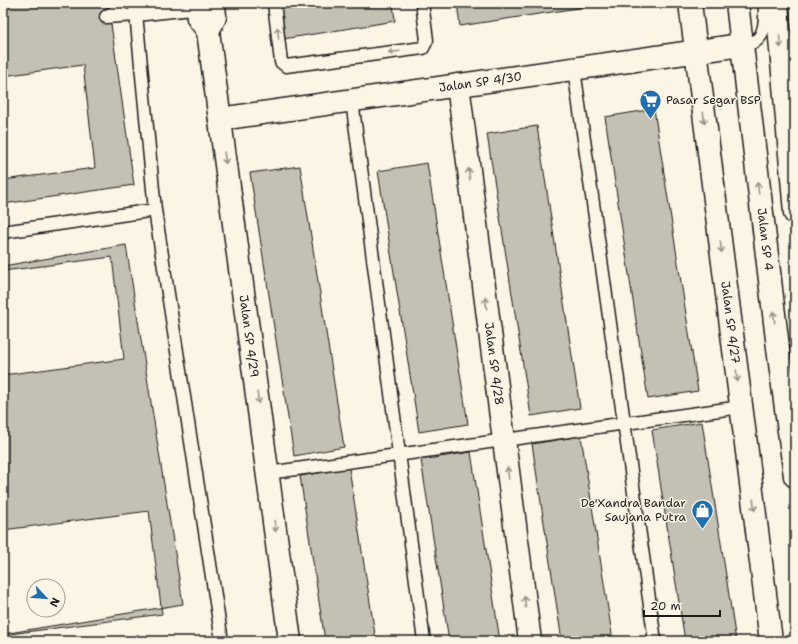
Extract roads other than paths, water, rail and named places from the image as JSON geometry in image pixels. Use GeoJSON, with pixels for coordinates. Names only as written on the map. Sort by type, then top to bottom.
{"type":"FeatureCollection","features":[{"type":"Feature","properties":{"kind":"street","name":"Jalan SP 4/27"},"geometry":{"type":"LineString","coordinates":[[690,3],[771,641]]}},
{"type":"Feature","properties":{"kind":"street","name":"Jalan SP 4"},"geometry":{"type":"LineString","coordinates":[[737,3],[741,45],[787,355],[795,476]]}},
{"type":"Feature","properties":{"kind":"street"},"geometry":{"type":"LineString","coordinates":[[777,3],[794,205]]}},
{"type":"Feature","properties":{"kind":"street","name":"Jalan SP 4/29"},"geometry":{"type":"LineString","coordinates":[[205,5],[198,18],[208,30],[290,641]]}},
{"type":"Feature","properties":{"kind":"street","name":"Jalan SP 4/30"},"geometry":{"type":"LineString","coordinates":[[220,119],[741,45]]}},
{"type":"Feature","properties":{"kind":"street","name":"Jalan SP 4/28"},"geometry":{"type":"LineString","coordinates":[[458,85],[530,641]]}},
{"type":"Feature","properties":{"kind":"lane"},"geometry":{"type":"LineString","coordinates":[[122,3],[118,9],[106,17],[136,9],[205,5]]}},
{"type":"Feature","properties":{"kind":"lane"},"geometry":{"type":"LineString","coordinates":[[274,3],[281,62],[286,66],[424,48],[427,40],[422,3]]}},
{"type":"Feature","properties":{"kind":"lane"},"geometry":{"type":"LineString","coordinates":[[741,45],[754,42],[761,36],[764,27],[764,3]]}},
{"type":"Feature","properties":{"kind":"lane"},"geometry":{"type":"LineString","coordinates":[[136,9],[154,210],[222,641]]}},
{"type":"Feature","properties":{"kind":"lane"},"geometry":{"type":"LineString","coordinates":[[574,69],[655,641]]}},
{"type":"Feature","properties":{"kind":"lane"},"geometry":{"type":"LineString","coordinates":[[352,101],[424,641]]}},
{"type":"Feature","properties":{"kind":"lane"},"geometry":{"type":"LineString","coordinates":[[3,232],[154,210]]}},
{"type":"Feature","properties":{"kind":"lane"},"geometry":{"type":"LineString","coordinates":[[268,473],[741,407]]}},
{"type":"Feature","properties":{"kind":"place","name":"Pasar Segar BSP"},"geometry":{"type":"Point","coordinates":[651,120]}},
{"type":"Feature","properties":{"kind":"place","name":"De'Xandra Bandar Saujana Putra"},"geometry":{"type":"Point","coordinates":[702,530]}}]}
